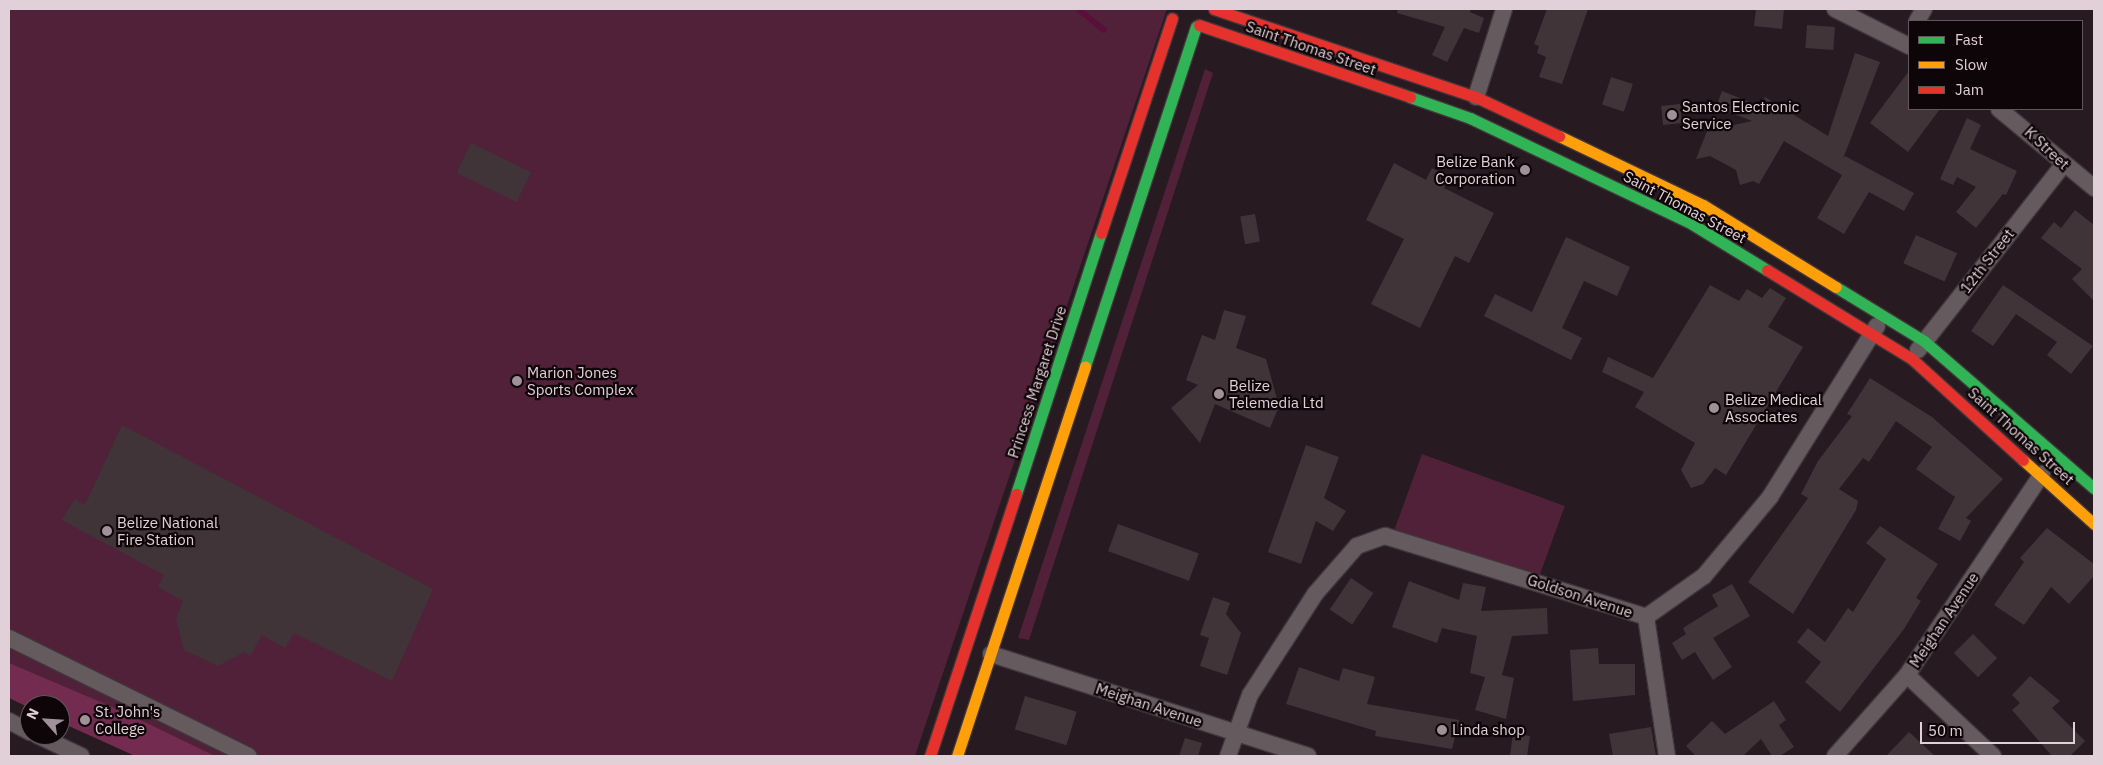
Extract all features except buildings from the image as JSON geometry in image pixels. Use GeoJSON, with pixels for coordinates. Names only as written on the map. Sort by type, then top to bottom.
{"type":"FeatureCollection","features":[{"type":"Feature","properties":{"kind":"street"},"geometry":{"type":"LineString","coordinates":[[957,756],[1205,9]]}},
{"type":"Feature","properties":{"kind":"street","name":"Saint Thomas Street"},"geometry":{"type":"LineString","coordinates":[[1214,9],[1476,97],[1703,206],[1884,313],[1924,341],[2094,488]]}},
{"type":"Feature","properties":{"kind":"street"},"geometry":{"type":"LineString","coordinates":[[1476,97],[1504,9]]}},
{"type":"Feature","properties":{"kind":"street"},"geometry":{"type":"LineString","coordinates":[[1835,9],[1908,42]]}},
{"type":"Feature","properties":{"kind":"street"},"geometry":{"type":"LineString","coordinates":[[1918,20],[1924,9]]}},
{"type":"Feature","properties":{"kind":"street","name":"Saint Thomas Street"},"geometry":{"type":"LineString","coordinates":[[1172,13],[1182,28],[1198,26],[1470,118],[1692,224],[1874,331],[1912,359],[2042,474],[2094,524]]}},
{"type":"Feature","properties":{"kind":"street","name":"Princess Margaret Drive"},"geometry":{"type":"LineString","coordinates":[[930,756],[1172,13]]}},
{"type":"Feature","properties":{"kind":"street","name":"K Street"},"geometry":{"type":"LineString","coordinates":[[2000,110],[2063,165],[2094,188]]}},
{"type":"Feature","properties":{"kind":"street"},"geometry":{"type":"LineString","coordinates":[[1552,156],[1560,138]]}},
{"type":"Feature","properties":{"kind":"street","name":"12th Street"},"geometry":{"type":"LineString","coordinates":[[1912,359],[1924,341],[2063,165]]}},
{"type":"Feature","properties":{"kind":"street","name":"Goldson Avenue"},"geometry":{"type":"LineString","coordinates":[[1228,756],[1250,695],[1315,594],[1357,546],[1385,536],[1646,618],[1704,576],[1770,497],[1884,313]]}},
{"type":"Feature","properties":{"kind":"street","name":"Meighan Avenue"},"geometry":{"type":"LineString","coordinates":[[1834,756],[1907,675],[2042,474]]}},
{"type":"Feature","properties":{"kind":"street"},"geometry":{"type":"LineString","coordinates":[[1646,618],[1667,756]]}},
{"type":"Feature","properties":{"kind":"street"},"geometry":{"type":"LineString","coordinates":[[9,638],[248,756]]}},
{"type":"Feature","properties":{"kind":"street","name":"Meighan Avenue"},"geometry":{"type":"LineString","coordinates":[[991,654],[1308,756]]}},
{"type":"Feature","properties":{"kind":"street"},"geometry":{"type":"LineString","coordinates":[[1907,675],[1993,756]]}},
{"type":"Feature","properties":{"kind":"street"},"geometry":{"type":"LineString","coordinates":[[58,745],[81,756]]}},
{"type":"Feature","properties":{"kind":"shaded area","name":"Marion Jones Sports Complex"},"geometry":{"type":"Polygon","coordinates":[[[9,9],[1167,9],[915,756],[183,756],[70,700],[70,695],[60,695],[9,670],[9,9]]]}},
{"type":"Feature","properties":{"kind":"shaded area"},"geometry":{"type":"Polygon","coordinates":[[[1205,69],[1213,73],[1029,640],[1018,638],[1205,69]]]}},
{"type":"Feature","properties":{"kind":"shaded area"},"geometry":{"type":"Polygon","coordinates":[[[1422,454],[1565,506],[1537,581],[1395,529],[1422,454]]]}},
{"type":"Feature","properties":{"kind":"shaded area"},"geometry":{"type":"Polygon","coordinates":[[[9,663],[124,712],[215,756],[135,756],[70,727],[70,695],[20,695],[20,703],[9,698],[9,663]]]}},
{"type":"Feature","properties":{"kind":"waterway"},"geometry":{"type":"LineString","coordinates":[[1078,9],[1104,30]]}},
{"type":"Feature","properties":{"kind":"traffic: fast"},"geometry":{"type":"LineString","coordinates":[[1085,366],[1196,27]]}},
{"type":"Feature","properties":{"kind":"traffic: fast"},"geometry":{"type":"LineString","coordinates":[[1410,97],[1470,118],[1692,224],[1767,270]]}},
{"type":"Feature","properties":{"kind":"traffic: fast"},"geometry":{"type":"LineString","coordinates":[[1016,494],[1101,233]]}},
{"type":"Feature","properties":{"kind":"traffic: fast"},"geometry":{"type":"LineString","coordinates":[[1836,287],[1924,341],[2094,488]]}},
{"type":"Feature","properties":{"kind":"traffic: slow"},"geometry":{"type":"LineString","coordinates":[[1559,136],[1703,205],[1836,287]]}},
{"type":"Feature","properties":{"kind":"traffic: slow"},"geometry":{"type":"LineString","coordinates":[[957,756],[1085,366]]}},
{"type":"Feature","properties":{"kind":"traffic: slow"},"geometry":{"type":"LineString","coordinates":[[2023,460],[2094,524]]}},
{"type":"Feature","properties":{"kind":"traffic: jam"},"geometry":{"type":"LineString","coordinates":[[1214,9],[1476,97],[1559,136]]}},
{"type":"Feature","properties":{"kind":"traffic: jam"},"geometry":{"type":"LineString","coordinates":[[1101,233],[1172,18]]}},
{"type":"Feature","properties":{"kind":"traffic: jam"},"geometry":{"type":"LineString","coordinates":[[1199,25],[1410,97]]}},
{"type":"Feature","properties":{"kind":"traffic: jam"},"geometry":{"type":"LineString","coordinates":[[1767,270],[1912,359],[2023,460]]}},
{"type":"Feature","properties":{"kind":"traffic: jam"},"geometry":{"type":"LineString","coordinates":[[930,756],[1016,494]]}},
{"type":"Feature","properties":{"kind":"place","name":"Santos Electronic Service"},"geometry":{"type":"Point","coordinates":[1672,115]}},
{"type":"Feature","properties":{"kind":"place","name":"Belize Bank Corporation"},"geometry":{"type":"Point","coordinates":[1525,170]}},
{"type":"Feature","properties":{"kind":"place","name":"Marion Jones Sports Complex"},"geometry":{"type":"Point","coordinates":[517,381]}},
{"type":"Feature","properties":{"kind":"place","name":"Belize Telemedia Ltd"},"geometry":{"type":"Point","coordinates":[1219,394]}},
{"type":"Feature","properties":{"kind":"place","name":"Belize Medical Associates"},"geometry":{"type":"Point","coordinates":[1714,408]}},
{"type":"Feature","properties":{"kind":"place","name":"Belize National Fire Station"},"geometry":{"type":"Point","coordinates":[107,531]}},
{"type":"Feature","properties":{"kind":"place","name":"St. John's College"},"geometry":{"type":"Point","coordinates":[85,720]}},
{"type":"Feature","properties":{"kind":"place","name":"Linda shop"},"geometry":{"type":"Point","coordinates":[1442,730]}}]}
